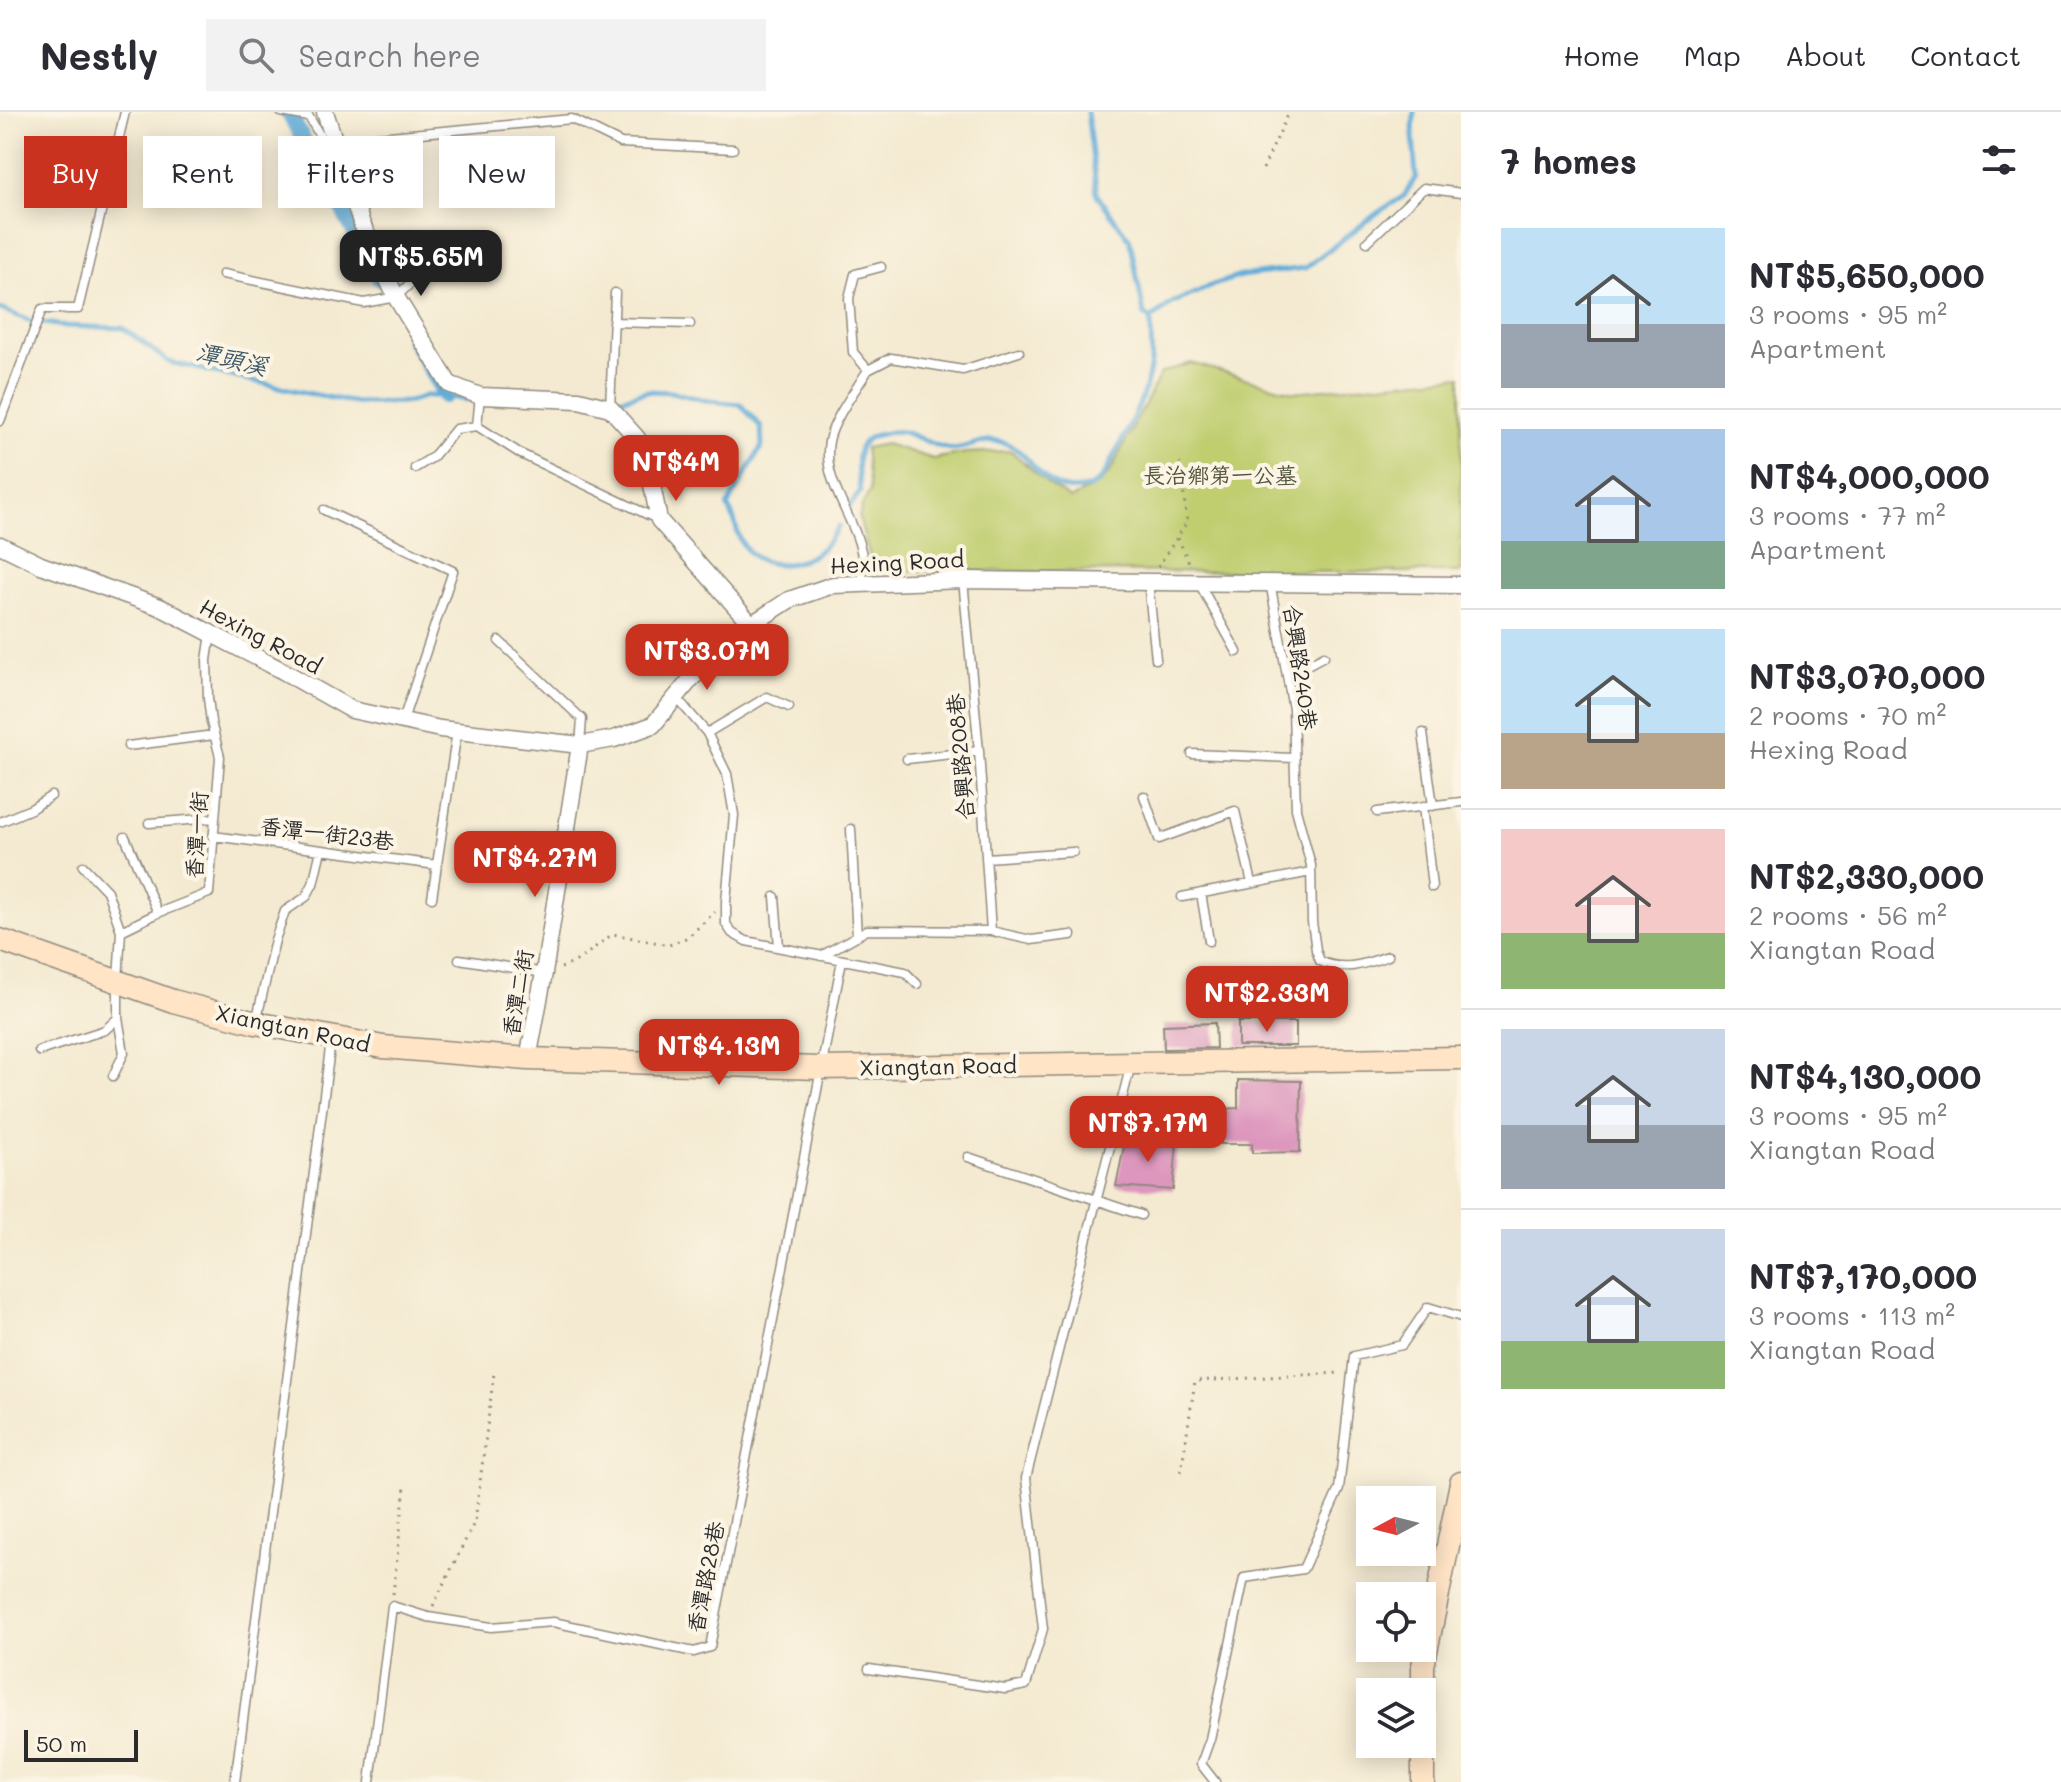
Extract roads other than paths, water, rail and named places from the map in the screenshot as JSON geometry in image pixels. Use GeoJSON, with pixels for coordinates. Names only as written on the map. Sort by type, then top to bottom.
{"type":"FeatureCollection","features":[{"type":"Feature","properties":{"kind":"street"},"geometry":{"type":"LineString","coordinates":[[325,112],[333,136]]}},
{"type":"Feature","properties":{"kind":"street"},"geometry":{"type":"LineString","coordinates":[[357,208],[396,297],[449,384],[480,396],[579,400],[610,408],[637,438],[659,520],[751,624]]}},
{"type":"Feature","properties":{"kind":"street","name":"Hexing Road"},"geometry":{"type":"LineString","coordinates":[[0,545],[41,565],[160,607],[352,710],[457,731],[580,745],[614,739],[653,725],[737,634],[789,600],[833,585],[963,580],[1461,585]]}},
{"type":"Feature","properties":{"kind":"street","name":"香潭二街"},"geometry":{"type":"LineString","coordinates":[[528,1059],[580,745]]}},
{"type":"Feature","properties":{"kind":"street","name":"Xiangtan Road"},"geometry":{"type":"LineString","coordinates":[[0,940],[173,1001],[256,1023],[383,1047],[528,1059],[820,1068],[1461,1058]]}},
{"type":"Feature","properties":{"kind":"street"},"geometry":{"type":"LineString","coordinates":[[1423,1782],[1423,1666],[1461,1483]]}},
{"type":"Feature","properties":{"kind":"lane"},"geometry":{"type":"LineString","coordinates":[[0,421],[42,309],[78,309],[125,112]]}},
{"type":"Feature","properties":{"kind":"lane"},"geometry":{"type":"LineString","coordinates":[[281,112],[309,117],[319,136]]}},
{"type":"Feature","properties":{"kind":"lane"},"geometry":{"type":"LineString","coordinates":[[389,136],[572,119],[621,143],[733,149]]}},
{"type":"Feature","properties":{"kind":"lane"},"geometry":{"type":"LineString","coordinates":[[1367,242],[1424,188],[1461,193]]}},
{"type":"Feature","properties":{"kind":"lane"},"geometry":{"type":"LineString","coordinates":[[868,370],[853,352],[849,298],[855,274],[881,267]]}},
{"type":"Feature","properties":{"kind":"lane"},"geometry":{"type":"LineString","coordinates":[[223,274],[364,303],[396,297],[421,273]]}},
{"type":"Feature","properties":{"kind":"lane"},"geometry":{"type":"LineString","coordinates":[[610,408],[615,293]]}},
{"type":"Feature","properties":{"kind":"lane"},"geometry":{"type":"LineString","coordinates":[[613,322],[690,324]]}},
{"type":"Feature","properties":{"kind":"lane"},"geometry":{"type":"LineString","coordinates":[[861,584],[863,564],[856,537],[836,490],[828,459],[829,438],[868,370],[891,358],[963,370],[1019,352]]}},
{"type":"Feature","properties":{"kind":"lane"},"geometry":{"type":"LineString","coordinates":[[477,426],[480,396]]}},
{"type":"Feature","properties":{"kind":"lane"},"geometry":{"type":"LineString","coordinates":[[415,468],[433,457],[456,429],[477,426],[521,454],[659,520]]}},
{"type":"Feature","properties":{"kind":"lane"},"geometry":{"type":"LineString","coordinates":[[324,510],[453,571],[402,721]]}},
{"type":"Feature","properties":{"kind":"lane","name":"合興路208巷"},"geometry":{"type":"LineString","coordinates":[[963,580],[991,931]]}},
{"type":"Feature","properties":{"kind":"lane"},"geometry":{"type":"LineString","coordinates":[[1148,581],[1156,659]]}},
{"type":"Feature","properties":{"kind":"lane"},"geometry":{"type":"LineString","coordinates":[[1198,581],[1237,652]]}},
{"type":"Feature","properties":{"kind":"lane","name":"合興路240巷"},"geometry":{"type":"LineString","coordinates":[[1270,581],[1293,709],[1296,809],[1311,872],[1316,950],[1320,961],[1330,966],[1355,967],[1388,956]]}},
{"type":"Feature","properties":{"kind":"lane","name":"香潭一街"},"geometry":{"type":"LineString","coordinates":[[121,931],[209,893],[220,757],[208,698],[207,660],[211,633]]}},
{"type":"Feature","properties":{"kind":"lane"},"geometry":{"type":"LineString","coordinates":[[499,641],[582,719],[580,745]]}},
{"type":"Feature","properties":{"kind":"lane"},"geometry":{"type":"LineString","coordinates":[[1287,676],[1324,656]]}},
{"type":"Feature","properties":{"kind":"lane"},"geometry":{"type":"LineString","coordinates":[[676,697],[707,733],[727,774],[734,815],[726,924],[732,933],[746,941],[905,972],[917,984]]}},
{"type":"Feature","properties":{"kind":"lane"},"geometry":{"type":"LineString","coordinates":[[707,733],[767,697],[789,707]]}},
{"type":"Feature","properties":{"kind":"lane"},"geometry":{"type":"LineString","coordinates":[[432,898],[457,731]]}},
{"type":"Feature","properties":{"kind":"lane"},"geometry":{"type":"LineString","coordinates":[[1423,733],[1432,887]]}},
{"type":"Feature","properties":{"kind":"lane"},"geometry":{"type":"LineString","coordinates":[[128,746],[214,735]]}},
{"type":"Feature","properties":{"kind":"lane"},"geometry":{"type":"LineString","coordinates":[[907,759],[979,751]]}},
{"type":"Feature","properties":{"kind":"lane","name":"合興路240巷"},"geometry":{"type":"LineString","coordinates":[[1192,754],[1294,758]]}},
{"type":"Feature","properties":{"kind":"lane"},"geometry":{"type":"LineString","coordinates":[[0,822],[31,809],[51,796]]}},
{"type":"Feature","properties":{"kind":"lane"},"geometry":{"type":"LineString","coordinates":[[1144,796],[1159,839],[1235,811],[1252,883]]}},
{"type":"Feature","properties":{"kind":"lane"},"geometry":{"type":"LineString","coordinates":[[1377,812],[1461,802]]}},
{"type":"Feature","properties":{"kind":"lane"},"geometry":{"type":"LineString","coordinates":[[149,823],[215,818]]}},
{"type":"Feature","properties":{"kind":"lane"},"geometry":{"type":"LineString","coordinates":[[851,829],[857,936]]}},
{"type":"Feature","properties":{"kind":"lane","name":"香潭一街23巷"},"geometry":{"type":"LineString","coordinates":[[213,836],[437,865]]}},
{"type":"Feature","properties":{"kind":"lane"},"geometry":{"type":"LineString","coordinates":[[125,837],[158,913]]}},
{"type":"Feature","properties":{"kind":"lane"},"geometry":{"type":"LineString","coordinates":[[256,1023],[275,940],[285,911],[306,897],[313,884],[321,850]]}},
{"type":"Feature","properties":{"kind":"lane"},"geometry":{"type":"LineString","coordinates":[[986,858],[1073,852]]}},
{"type":"Feature","properties":{"kind":"lane"},"geometry":{"type":"LineString","coordinates":[[83,866],[107,891],[121,931],[118,1018],[124,1053],[113,1076]]}},
{"type":"Feature","properties":{"kind":"lane"},"geometry":{"type":"LineString","coordinates":[[1182,897],[1311,872]]}},
{"type":"Feature","properties":{"kind":"lane"},"geometry":{"type":"LineString","coordinates":[[1201,893],[1209,941]]}},
{"type":"Feature","properties":{"kind":"lane"},"geometry":{"type":"LineString","coordinates":[[775,897],[779,947]]}},
{"type":"Feature","properties":{"kind":"lane"},"geometry":{"type":"LineString","coordinates":[[821,956],[867,930],[991,931],[1031,940],[1071,935]]}},
{"type":"Feature","properties":{"kind":"lane"},"geometry":{"type":"LineString","coordinates":[[459,959],[544,973]]}},
{"type":"Feature","properties":{"kind":"lane"},"geometry":{"type":"LineString","coordinates":[[820,1068],[842,960]]}},
{"type":"Feature","properties":{"kind":"lane"},"geometry":{"type":"LineString","coordinates":[[39,1051],[105,1030],[118,1018]]}},
{"type":"Feature","properties":{"kind":"lane"},"geometry":{"type":"LineString","coordinates":[[235,1782],[332,1038]]}},
{"type":"Feature","properties":{"kind":"lane"},"geometry":{"type":"LineString","coordinates":[[869,1669],[1005,1689],[1026,1685],[1043,1629],[1026,1478],[1131,1063]]}},
{"type":"Feature","properties":{"kind":"lane","name":"香潭路28巷"},"geometry":{"type":"LineString","coordinates":[[370,1782],[392,1606],[428,1617],[491,1627],[553,1622],[694,1652],[710,1647],[820,1068]]}},
{"type":"Feature","properties":{"kind":"lane"},"geometry":{"type":"LineString","coordinates":[[968,1157],[1141,1215]]}},
{"type":"Feature","properties":{"kind":"lane"},"geometry":{"type":"LineString","coordinates":[[1215,1782],[1201,1764],[1210,1739],[1244,1578],[1303,1569],[1339,1489],[1354,1356],[1402,1345],[1428,1307],[1461,1317]]}},
{"type":"Feature","properties":{"kind":"waterway"},"geometry":{"type":"LineString","coordinates":[[288,112],[301,136]]}},
{"type":"Feature","properties":{"kind":"waterway"},"geometry":{"type":"LineString","coordinates":[[1087,112],[1097,195],[1130,240],[1144,314],[1150,318]]}},
{"type":"Feature","properties":{"kind":"waterway"},"geometry":{"type":"LineString","coordinates":[[850,506],[860,492],[857,464],[864,441],[894,432],[954,449],[997,441],[1014,447],[1057,486],[1081,489],[1098,482],[1138,408],[1146,385],[1151,361],[1151,319],[1172,303],[1213,285],[1241,276],[1305,268],[1404,196],[1416,177],[1414,112]]}},
{"type":"Feature","properties":{"kind":"waterway"},"geometry":{"type":"LineString","coordinates":[[341,208],[380,279]]}},
{"type":"Feature","properties":{"kind":"waterway","name":"潭頭溪"},"geometry":{"type":"LineString","coordinates":[[0,309],[31,321],[64,326],[123,328],[169,362],[356,403],[408,402],[425,396],[466,400]]}},
{"type":"Feature","properties":{"kind":"waterway"},"geometry":{"type":"LineString","coordinates":[[413,339],[445,396]]}},
{"type":"Feature","properties":{"kind":"waterway","name":"潭頭溪"},"geometry":{"type":"LineString","coordinates":[[623,398],[647,391],[671,392],[740,404],[761,427],[762,446],[727,506],[741,541],[757,558],[777,564],[799,561],[822,549],[839,526]]}},
{"type":"Feature","properties":{"kind":"park label","name":"長治鄉第一公墓"},"geometry":{"type":"Point","coordinates":[1220,474]}}]}
